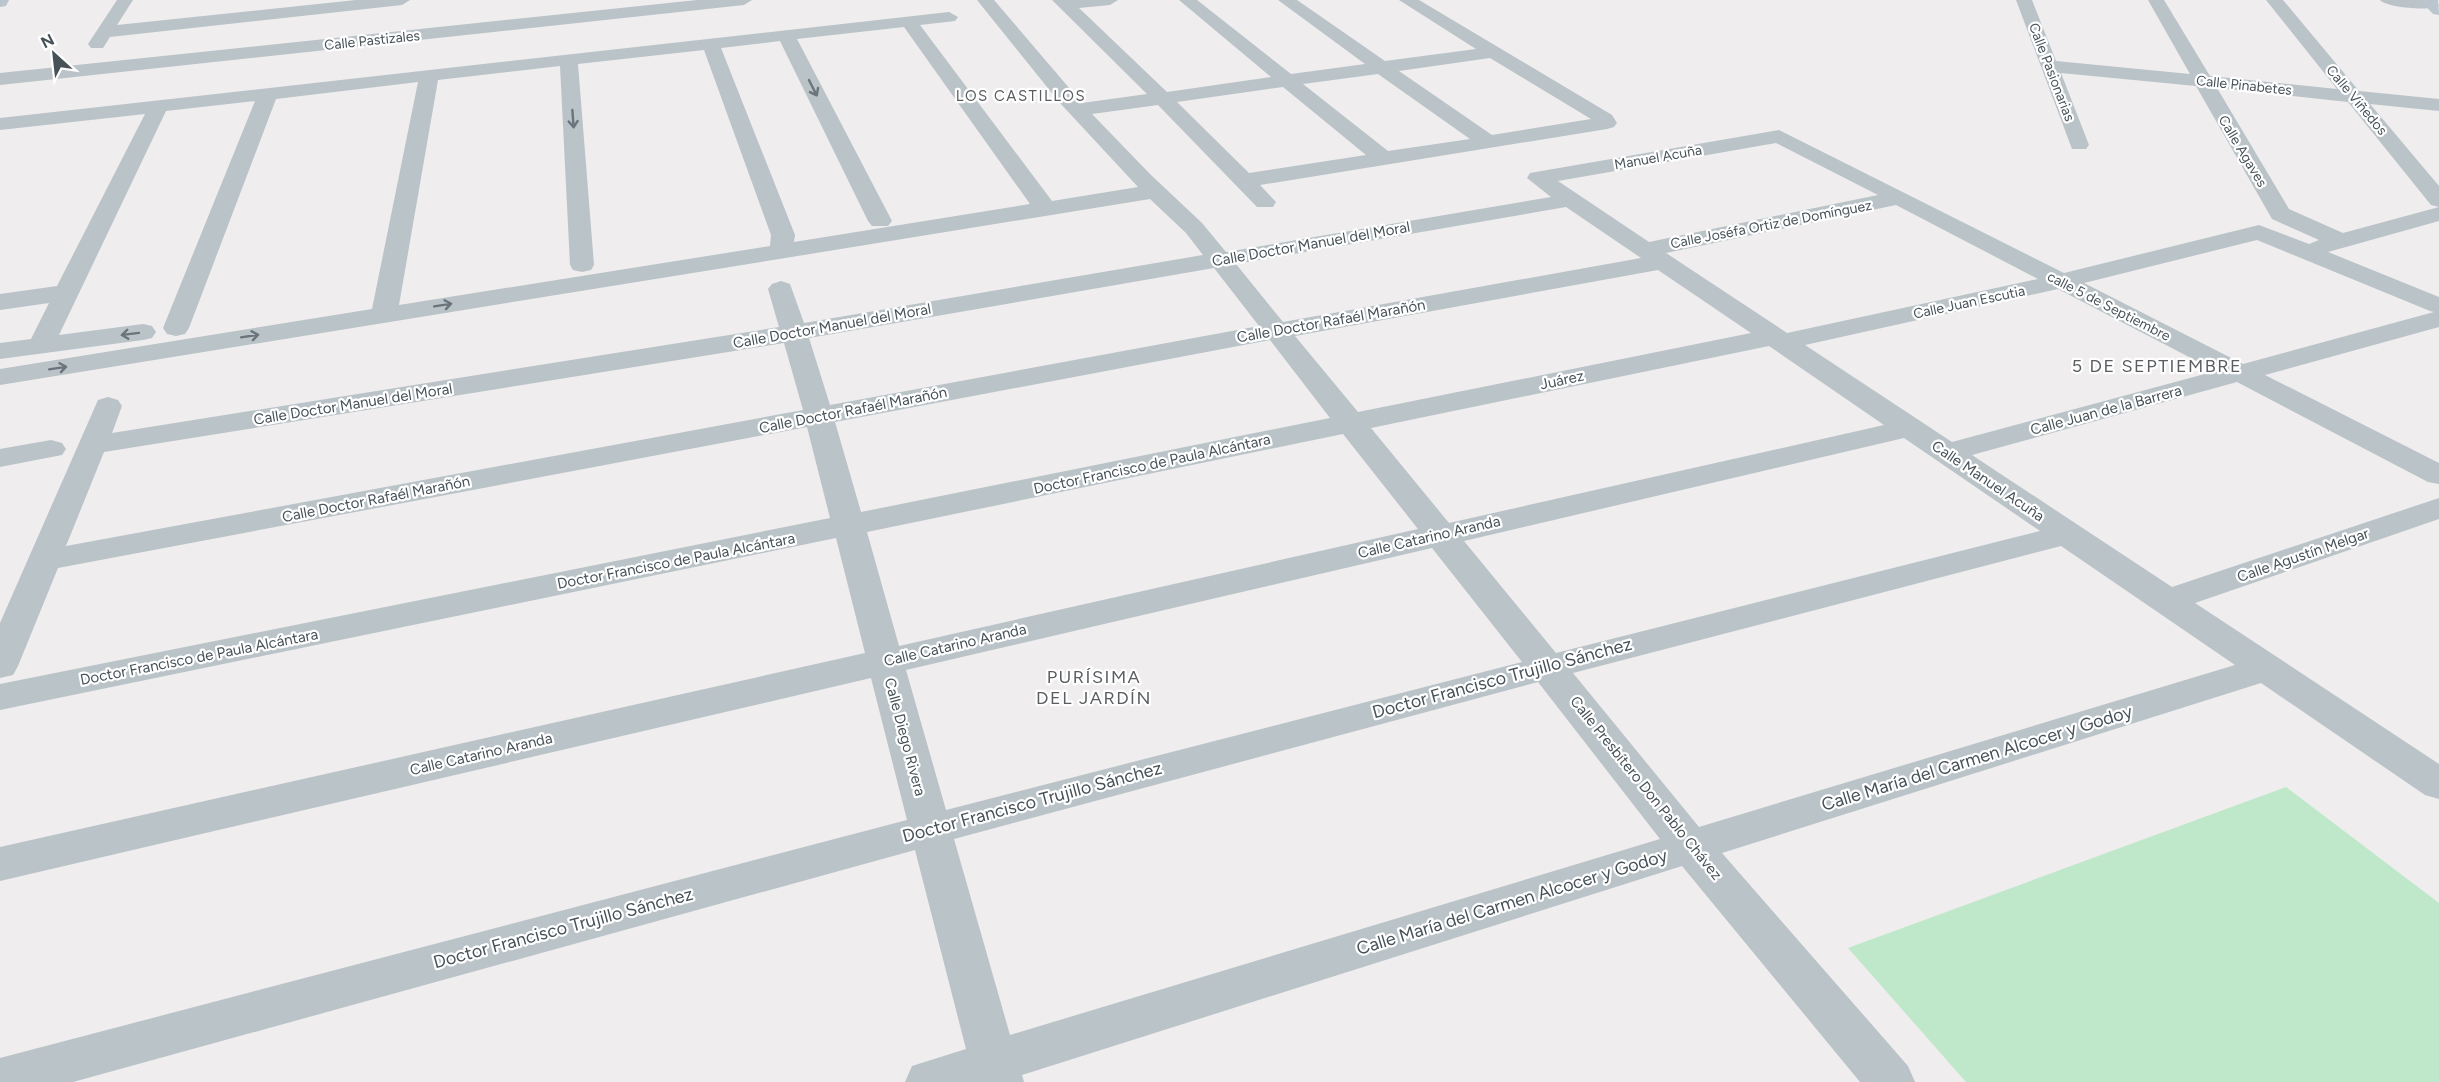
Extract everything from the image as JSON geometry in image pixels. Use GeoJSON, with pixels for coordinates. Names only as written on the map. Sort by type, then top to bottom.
{"type":"FeatureCollection","features":[{"type":"Feature","properties":{"kind":"street"},"geometry":{"type":"LineString","coordinates":[[79,70],[125,0]]}},
{"type":"Feature","properties":{"kind":"street"},"geometry":{"type":"LineString","coordinates":[[105,32],[402,0]]}},
{"type":"Feature","properties":{"kind":"street"},"geometry":{"type":"LineString","coordinates":[[564,0],[567,19]]}},
{"type":"Feature","properties":{"kind":"street","name":"Calle Pastizales"},"geometry":{"type":"LineString","coordinates":[[0,79],[744,0]]}},
{"type":"Feature","properties":{"kind":"street","name":"Calle Presbítero Don Pablo Chávez"},"geometry":{"type":"LineString","coordinates":[[985,0],[1072,105],[1194,228],[1548,666],[1691,847],[1890,1082]]}},
{"type":"Feature","properties":{"kind":"street"},"geometry":{"type":"LineString","coordinates":[[1063,2],[1110,0]]}},
{"type":"Feature","properties":{"kind":"street"},"geometry":{"type":"LineString","coordinates":[[1187,0],[1383,159]]}},
{"type":"Feature","properties":{"kind":"street"},"geometry":{"type":"LineString","coordinates":[[1286,0],[1488,142]]}},
{"type":"Feature","properties":{"kind":"street"},"geometry":{"type":"LineString","coordinates":[[1242,181],[1607,123],[1605,119],[1407,0]]}},
{"type":"Feature","properties":{"kind":"street","name":"Calle Pasionarias"},"geometry":{"type":"LineString","coordinates":[[2020,0],[2050,66],[2079,145]]}},
{"type":"Feature","properties":{"kind":"street","name":"Calle Agaves"},"geometry":{"type":"LineString","coordinates":[[2156,0],[2280,214],[2339,240]]}},
{"type":"Feature","properties":{"kind":"street","name":"Calle Viñedos"},"geometry":{"type":"LineString","coordinates":[[2274,0],[2439,200]]}},
{"type":"Feature","properties":{"kind":"street"},"geometry":{"type":"LineString","coordinates":[[2388,0],[2433,5]]}},
{"type":"Feature","properties":{"kind":"street"},"geometry":{"type":"LineString","coordinates":[[1063,2],[1265,202]]}},
{"type":"Feature","properties":{"kind":"street"},"geometry":{"type":"LineString","coordinates":[[0,124],[949,17]]}},
{"type":"Feature","properties":{"kind":"street"},"geometry":{"type":"LineString","coordinates":[[909,22],[1041,202]]}},
{"type":"Feature","properties":{"kind":"street"},"geometry":{"type":"LineString","coordinates":[[786,36],[880,221]]}},
{"type":"Feature","properties":{"kind":"street"},"geometry":{"type":"LineString","coordinates":[[711,44],[782,242]]}},
{"type":"Feature","properties":{"kind":"street"},"geometry":{"type":"LineString","coordinates":[[1072,105],[1486,48]]}},
{"type":"Feature","properties":{"kind":"street"},"geometry":{"type":"LineString","coordinates":[[569,61],[582,265]]}},
{"type":"Feature","properties":{"kind":"street","name":"Calle Pinabetes"},"geometry":{"type":"LineString","coordinates":[[2050,66],[2439,105]]}},
{"type":"Feature","properties":{"kind":"street"},"geometry":{"type":"LineString","coordinates":[[386,305],[429,76]]}},
{"type":"Feature","properties":{"kind":"street"},"geometry":{"type":"LineString","coordinates":[[176,328],[268,94]]}},
{"type":"Feature","properties":{"kind":"street"},"geometry":{"type":"LineString","coordinates":[[41,345],[159,106]]}},
{"type":"Feature","properties":{"kind":"street","name":"Manuel Acuña"},"geometry":{"type":"LineString","coordinates":[[1538,178],[1779,136]]}},
{"type":"Feature","properties":{"kind":"street","name":"calle 5 de Septiembre"},"geometry":{"type":"LineString","coordinates":[[1779,136],[2439,475]]}},
{"type":"Feature","properties":{"kind":"street","name":"Calle Manuel Acuña"},"geometry":{"type":"LineString","coordinates":[[1538,178],[2439,784]]}},
{"type":"Feature","properties":{"kind":"street"},"geometry":{"type":"LineString","coordinates":[[0,351],[176,328],[386,305],[1149,185]]}},
{"type":"Feature","properties":{"kind":"street","name":"Calle Joséfa Ortiz de Domínguez"},"geometry":{"type":"LineString","coordinates":[[1653,256],[1898,198]]}},
{"type":"Feature","properties":{"kind":"street","name":"Calle Doctor Manuel del Moral"},"geometry":{"type":"LineString","coordinates":[[93,445],[794,333],[1570,200]]}},
{"type":"Feature","properties":{"kind":"street"},"geometry":{"type":"LineString","coordinates":[[0,377],[386,305],[582,265],[782,242],[880,221],[1041,202]]}},
{"type":"Feature","properties":{"kind":"street"},"geometry":{"type":"LineString","coordinates":[[2306,252],[2339,240],[2439,214]]}},
{"type":"Feature","properties":{"kind":"street","name":"Calle Juan Escutia"},"geometry":{"type":"LineString","coordinates":[[1778,340],[2061,281],[2259,232],[2306,252]]}},
{"type":"Feature","properties":{"kind":"street"},"geometry":{"type":"LineString","coordinates":[[2306,252],[2439,306]]}},
{"type":"Feature","properties":{"kind":"street","name":"Calle Doctor Rafaél Marañón"},"geometry":{"type":"LineString","coordinates":[[46,560],[1276,331],[1653,256]]}},
{"type":"Feature","properties":{"kind":"street","name":"Calle Diego Rivera"},"geometry":{"type":"LineString","coordinates":[[781,288],[819,416],[996,1072]]}},
{"type":"Feature","properties":{"kind":"street"},"geometry":{"type":"LineString","coordinates":[[0,302],[65,293]]}},
{"type":"Feature","properties":{"kind":"street","name":"Calle Juan de la Barrera"},"geometry":{"type":"LineString","coordinates":[[1946,453],[2439,319]]}},
{"type":"Feature","properties":{"kind":"street","name":"Juárez"},"geometry":{"type":"LineString","coordinates":[[1351,423],[1778,340]]}},
{"type":"Feature","properties":{"kind":"street"},"geometry":{"type":"LineString","coordinates":[[0,666],[46,560],[108,406]]}},
{"type":"Feature","properties":{"kind":"street","name":"Doctor Francisco de Paula Alcántara"},"geometry":{"type":"LineString","coordinates":[[0,697],[1351,423]]}},
{"type":"Feature","properties":{"kind":"street","name":"Calle Catarino Aranda"},"geometry":{"type":"LineString","coordinates":[[0,864],[1910,428]]}},
{"type":"Feature","properties":{"kind":"street"},"geometry":{"type":"LineString","coordinates":[[0,458],[51,449]]}},
{"type":"Feature","properties":{"kind":"street","name":"Calle Agustín Melgar"},"geometry":{"type":"LineString","coordinates":[[2166,601],[2439,508]]}},
{"type":"Feature","properties":{"kind":"street","name":"Doctor Francisco Trujillo Sánchez"},"geometry":{"type":"LineString","coordinates":[[0,1080],[930,829],[1548,666],[2068,534]]}},
{"type":"Feature","properties":{"kind":"street","name":"Calle María del Carmen Alcocer y Godoy"},"geometry":{"type":"LineString","coordinates":[[930,1082],[996,1072],[1691,847],[2266,668]]}},
{"type":"Feature","properties":{"kind":"green space"},"geometry":{"type":"Polygon","coordinates":[[[2286,787],[2439,903],[2439,1082],[1966,1082],[1848,948],[2286,787]]]}},
{"type":"Feature","properties":{"kind":"district","name":"LOS CASTILLOS"},"geometry":{"type":"Point","coordinates":[1021,96]}},
{"type":"Feature","properties":{"kind":"district","name":"5 DE SEPTIEMBRE"},"geometry":{"type":"Point","coordinates":[2157,366]}},
{"type":"Feature","properties":{"kind":"district","name":"PURÍSIMA DEL JARDÍN"},"geometry":{"type":"Point","coordinates":[1094,687]}}]}
